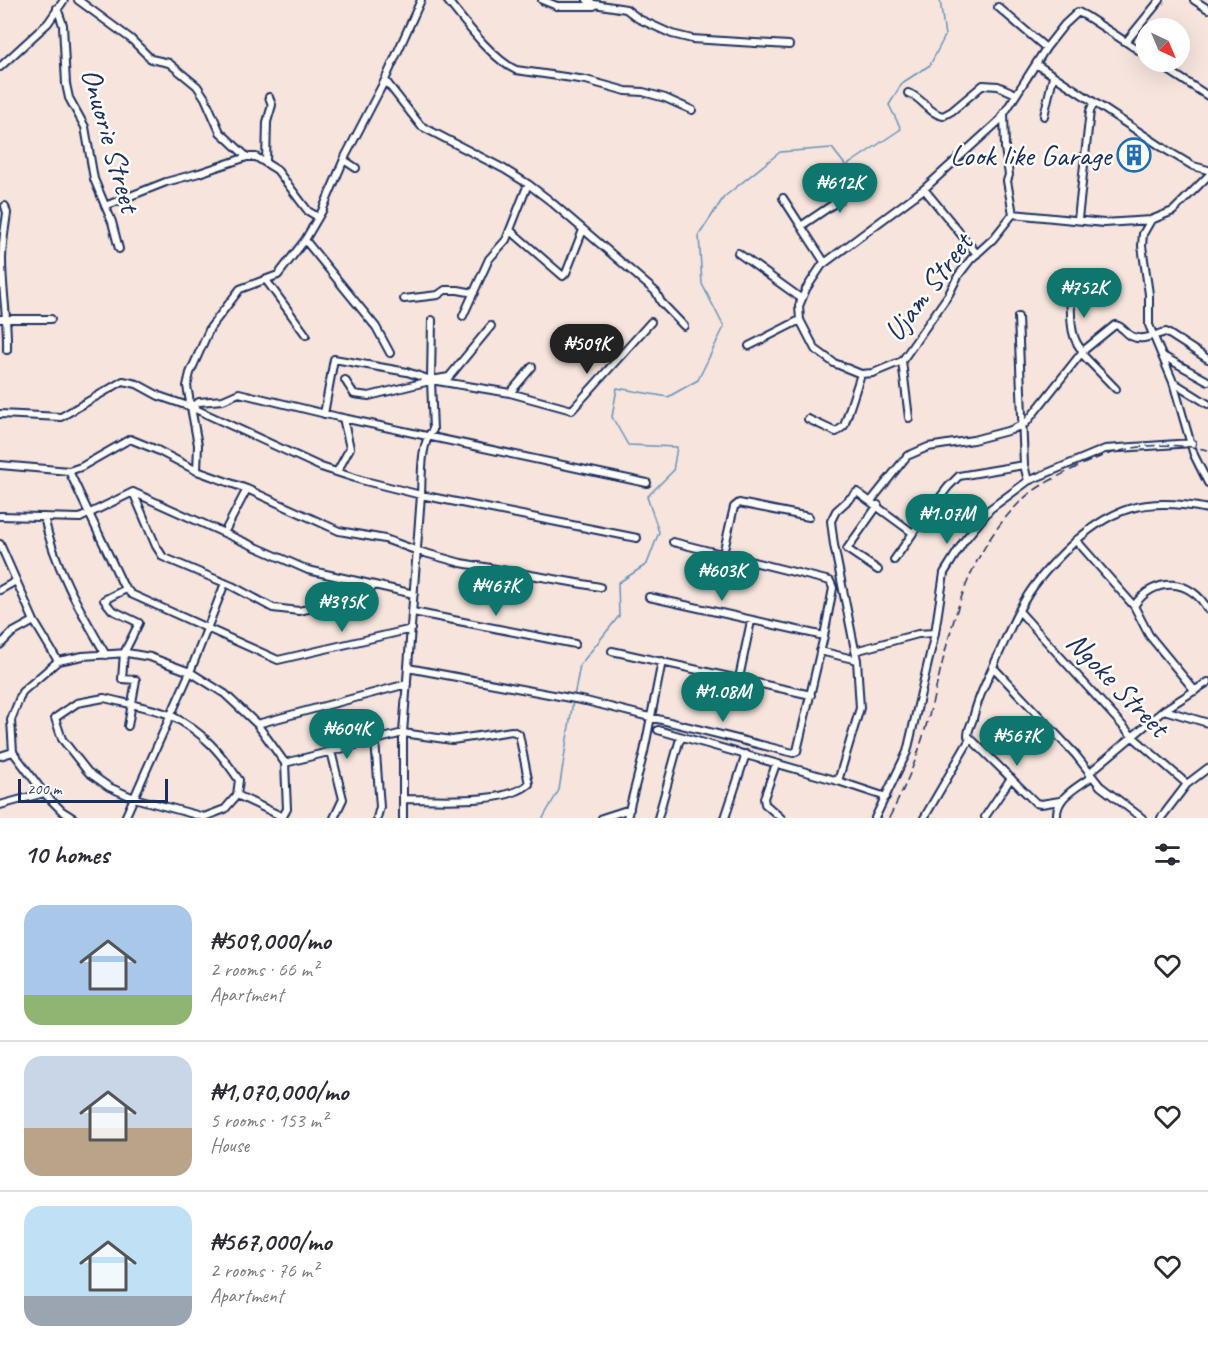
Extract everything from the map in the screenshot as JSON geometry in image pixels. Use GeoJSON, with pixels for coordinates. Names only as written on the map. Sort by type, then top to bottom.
{"type":"FeatureCollection","features":[{"type":"Feature","properties":{"kind":"street"},"geometry":{"type":"LineString","coordinates":[[0,66],[48,23],[64,0]]}},
{"type":"Feature","properties":{"kind":"street"},"geometry":{"type":"LineString","coordinates":[[78,0],[131,39],[151,59],[169,63],[197,86],[205,98],[216,127],[247,157]]}},
{"type":"Feature","properties":{"kind":"street"},"geometry":{"type":"LineString","coordinates":[[197,471],[198,445],[187,387],[190,373],[210,328],[240,289],[278,275],[306,240],[385,80],[421,0]]}},
{"type":"Feature","properties":{"kind":"street"},"geometry":{"type":"LineString","coordinates":[[447,0],[475,35],[508,66],[516,70],[586,80],[626,91],[643,92],[665,98],[692,110]]}},
{"type":"Feature","properties":{"kind":"street"},"geometry":{"type":"LineString","coordinates":[[542,0],[557,6],[604,6]]}},
{"type":"Feature","properties":{"kind":"street"},"geometry":{"type":"LineString","coordinates":[[586,0],[594,4],[626,9],[639,19],[672,34],[692,39],[789,45]]}},
{"type":"Feature","properties":{"kind":"street"},"geometry":{"type":"LineString","coordinates":[[1126,42],[1160,0]]}},
{"type":"Feature","properties":{"kind":"street"},"geometry":{"type":"LineString","coordinates":[[1194,0],[1208,9]]}},
{"type":"Feature","properties":{"kind":"street"},"geometry":{"type":"LineString","coordinates":[[998,7],[1046,48]]}},
{"type":"Feature","properties":{"kind":"street","name":"Onuorie Street"},"geometry":{"type":"LineString","coordinates":[[57,8],[63,25],[66,84],[69,98],[85,127],[94,179],[119,249]]}},
{"type":"Feature","properties":{"kind":"street"},"geometry":{"type":"LineString","coordinates":[[808,419],[836,432],[844,426],[861,374],[834,363],[815,349],[800,320],[799,306],[814,275],[825,263],[924,189],[1000,120],[1046,48],[1076,13],[1080,12],[1096,21],[1136,48]]}},
{"type":"Feature","properties":{"kind":"street"},"geometry":{"type":"LineString","coordinates":[[1036,64],[1168,151],[1193,166],[1208,170]]}},
{"type":"Feature","properties":{"kind":"street"},"geometry":{"type":"LineString","coordinates":[[1171,72],[1208,96]]}},
{"type":"Feature","properties":{"kind":"street"},"geometry":{"type":"LineString","coordinates":[[1044,117],[1053,77]]}},
{"type":"Feature","properties":{"kind":"street"},"geometry":{"type":"LineString","coordinates":[[385,80],[421,126],[528,184],[656,292],[661,302],[684,326]]}},
{"type":"Feature","properties":{"kind":"street"},"geometry":{"type":"LineString","coordinates":[[908,93],[916,96],[938,116],[952,111],[983,85],[998,86],[1016,94]]}},
{"type":"Feature","properties":{"kind":"street"},"geometry":{"type":"LineString","coordinates":[[266,162],[267,122],[272,105],[269,97]]}},
{"type":"Feature","properties":{"kind":"street"},"geometry":{"type":"LineString","coordinates":[[1078,219],[1090,111],[1094,102]]}},
{"type":"Feature","properties":{"kind":"street"},"geometry":{"type":"LineString","coordinates":[[1004,111],[1005,148],[1010,175],[1007,181],[1013,214],[1104,223],[1151,220],[1173,211],[1208,176]]}},
{"type":"Feature","properties":{"kind":"street"},"geometry":{"type":"LineString","coordinates":[[105,206],[166,182],[247,157],[256,157],[266,162],[285,178],[308,211],[318,218]]}},
{"type":"Feature","properties":{"kind":"street"},"geometry":{"type":"LineString","coordinates":[[344,160],[356,168]]}},
{"type":"Feature","properties":{"kind":"street"},"geometry":{"type":"LineString","coordinates":[[801,226],[841,199],[823,174]]}},
{"type":"Feature","properties":{"kind":"street"},"geometry":{"type":"LineString","coordinates":[[463,316],[489,258],[504,245],[511,231],[516,211],[528,184]]}},
{"type":"Feature","properties":{"kind":"street"},"geometry":{"type":"LineString","coordinates":[[924,189],[977,254]]}},
{"type":"Feature","properties":{"kind":"street"},"geometry":{"type":"LineString","coordinates":[[783,198],[825,263]]}},
{"type":"Feature","properties":{"kind":"street"},"geometry":{"type":"LineString","coordinates":[[5,206],[7,213],[2,258],[2,319],[8,333],[7,350]]}},
{"type":"Feature","properties":{"kind":"street","name":"Ujam Street"},"geometry":{"type":"LineString","coordinates":[[861,374],[881,371],[902,361],[949,294],[958,276],[1013,214]]}},
{"type":"Feature","properties":{"kind":"street"},"geometry":{"type":"LineString","coordinates":[[1151,220],[1143,234],[1142,246],[1149,294],[1149,326],[1173,382],[1194,455],[1208,483]]}},
{"type":"Feature","properties":{"kind":"street"},"geometry":{"type":"LineString","coordinates":[[511,231],[563,276],[583,230]]}},
{"type":"Feature","properties":{"kind":"street"},"geometry":{"type":"LineString","coordinates":[[306,240],[376,327],[390,353]]}},
{"type":"Feature","properties":{"kind":"street"},"geometry":{"type":"LineString","coordinates":[[738,254],[802,299]]}},
{"type":"Feature","properties":{"kind":"street"},"geometry":{"type":"LineString","coordinates":[[266,280],[306,335]]}},
{"type":"Feature","properties":{"kind":"street"},"geometry":{"type":"LineString","coordinates":[[404,299],[438,295],[445,290],[474,293]]}},
{"type":"Feature","properties":{"kind":"street"},"geometry":{"type":"LineString","coordinates":[[1070,294],[1073,336],[1082,352],[1116,389]]}},
{"type":"Feature","properties":{"kind":"street"},"geometry":{"type":"LineString","coordinates":[[1018,317],[1024,465],[1028,481]]}},
{"type":"Feature","properties":{"kind":"street"},"geometry":{"type":"LineString","coordinates":[[2,319],[51,319]]}},
{"type":"Feature","properties":{"kind":"street"},"geometry":{"type":"LineString","coordinates":[[403,818],[403,733],[418,551],[422,464],[427,435],[433,430],[430,380],[432,320]]}},
{"type":"Feature","properties":{"kind":"street"},"geometry":{"type":"LineString","coordinates":[[749,346],[800,320]]}},
{"type":"Feature","properties":{"kind":"street"},"geometry":{"type":"LineString","coordinates":[[324,414],[334,359],[406,372],[430,380],[510,393],[572,410],[651,322]]}},
{"type":"Feature","properties":{"kind":"street"},"geometry":{"type":"LineString","coordinates":[[871,501],[908,456],[928,447],[974,440],[1022,425],[1036,412],[1055,384],[1082,352],[1115,325],[1121,327],[1132,337],[1143,339],[1166,332],[1208,359]]}},
{"type":"Feature","properties":{"kind":"street"},"geometry":{"type":"LineString","coordinates":[[345,380],[354,394],[369,396],[449,377],[491,326]]}},
{"type":"Feature","properties":{"kind":"street"},"geometry":{"type":"LineString","coordinates":[[1162,356],[1208,381]]}},
{"type":"Feature","properties":{"kind":"street"},"geometry":{"type":"LineString","coordinates":[[902,361],[909,418]]}},
{"type":"Feature","properties":{"kind":"street"},"geometry":{"type":"LineString","coordinates":[[510,393],[532,367]]}},
{"type":"Feature","properties":{"kind":"street"},"geometry":{"type":"LineString","coordinates":[[0,414],[61,417],[123,381],[137,384],[159,396],[191,407],[321,467],[337,472],[421,495],[637,538]]}},
{"type":"Feature","properties":{"kind":"street"},"geometry":{"type":"LineString","coordinates":[[1173,382],[1208,404]]}},
{"type":"Feature","properties":{"kind":"street"},"geometry":{"type":"LineString","coordinates":[[191,407],[199,402],[223,400],[239,393],[324,414],[647,483]]}},
{"type":"Feature","properties":{"kind":"street"},"geometry":{"type":"LineString","coordinates":[[337,472],[350,448],[343,418]]}},
{"type":"Feature","properties":{"kind":"street"},"geometry":{"type":"LineString","coordinates":[[0,465],[69,471],[81,467],[130,439],[197,471],[247,489],[339,531],[385,539],[461,563],[600,587]]}},
{"type":"Feature","properties":{"kind":"street"},"geometry":{"type":"LineString","coordinates":[[875,818],[907,752],[935,633],[944,573],[964,541],[990,509],[1028,481],[1105,449],[1192,443]]}},
{"type":"Feature","properties":{"kind":"street"},"geometry":{"type":"LineString","coordinates":[[894,560],[948,487],[959,476],[1024,465]]}},
{"type":"Feature","properties":{"kind":"street"},"geometry":{"type":"LineString","coordinates":[[69,471],[126,589],[131,594],[249,649],[278,660],[412,629]]}},
{"type":"Feature","properties":{"kind":"street"},"geometry":{"type":"LineString","coordinates":[[224,533],[247,489]]}},
{"type":"Feature","properties":{"kind":"street"},"geometry":{"type":"LineString","coordinates":[[0,516],[80,518],[133,492]]}},
{"type":"Feature","properties":{"kind":"street"},"geometry":{"type":"LineString","coordinates":[[133,492],[308,570],[414,594]]}},
{"type":"Feature","properties":{"kind":"street"},"geometry":{"type":"LineString","coordinates":[[133,492],[163,557],[225,583],[273,608],[299,610],[321,606],[374,586]]}},
{"type":"Feature","properties":{"kind":"street"},"geometry":{"type":"LineString","coordinates":[[838,781],[860,708],[857,660],[831,521],[836,511],[857,492],[913,533]]}},
{"type":"Feature","properties":{"kind":"street"},"geometry":{"type":"LineString","coordinates":[[723,554],[734,507],[740,503],[809,517]]}},
{"type":"Feature","properties":{"kind":"street"},"geometry":{"type":"LineString","coordinates":[[1060,801],[1039,804],[970,739],[968,732],[974,709],[1019,611],[1033,587],[1076,540],[1111,515],[1139,506],[1175,504],[1208,508]]}},
{"type":"Feature","properties":{"kind":"street"},"geometry":{"type":"LineString","coordinates":[[847,549],[878,506]]}},
{"type":"Feature","properties":{"kind":"street"},"geometry":{"type":"LineString","coordinates":[[44,517],[48,540],[65,578],[106,655]]}},
{"type":"Feature","properties":{"kind":"street"},"geometry":{"type":"LineString","coordinates":[[1076,540],[1134,606],[1149,634],[1195,691]]}},
{"type":"Feature","properties":{"kind":"street"},"geometry":{"type":"LineString","coordinates":[[408,668],[586,701],[793,753],[799,747],[824,636],[833,588],[830,580],[739,560],[673,542]]}},
{"type":"Feature","properties":{"kind":"street"},"geometry":{"type":"LineString","coordinates":[[0,544],[34,621],[58,661]]}},
{"type":"Feature","properties":{"kind":"street"},"geometry":{"type":"LineString","coordinates":[[834,545],[847,549],[878,570]]}},
{"type":"Feature","properties":{"kind":"street"},"geometry":{"type":"LineString","coordinates":[[0,590],[16,581]]}},
{"type":"Feature","properties":{"kind":"street"},"geometry":{"type":"LineString","coordinates":[[125,818],[190,672],[225,583]]}},
{"type":"Feature","properties":{"kind":"street"},"geometry":{"type":"LineString","coordinates":[[1134,606],[1140,597],[1151,588],[1162,584],[1177,585],[1192,592],[1201,599],[1208,610]]}},
{"type":"Feature","properties":{"kind":"street"},"geometry":{"type":"LineString","coordinates":[[126,589],[104,600],[112,610],[139,623],[124,653],[123,679],[136,680],[128,726]]}},
{"type":"Feature","properties":{"kind":"street"},"geometry":{"type":"LineString","coordinates":[[649,597],[824,636]]}},
{"type":"Feature","properties":{"kind":"street","name":"Ngoke Street"},"geometry":{"type":"LineString","coordinates":[[1019,611],[1132,736],[1187,784]]}},
{"type":"Feature","properties":{"kind":"street"},"geometry":{"type":"LineString","coordinates":[[413,612],[575,644]]}},
{"type":"Feature","properties":{"kind":"street"},"geometry":{"type":"LineString","coordinates":[[0,645],[12,633],[34,621]]}},
{"type":"Feature","properties":{"kind":"street"},"geometry":{"type":"LineString","coordinates":[[739,678],[751,621]]}},
{"type":"Feature","properties":{"kind":"street"},"geometry":{"type":"LineString","coordinates":[[855,651],[918,634],[935,633]]}},
{"type":"Feature","properties":{"kind":"street"},"geometry":{"type":"LineString","coordinates":[[612,651],[811,695]]}},
{"type":"Feature","properties":{"kind":"street"},"geometry":{"type":"LineString","coordinates":[[820,651],[857,660]]}},
{"type":"Feature","properties":{"kind":"street"},"geometry":{"type":"LineString","coordinates":[[73,818],[62,811],[44,793],[13,752],[11,720],[22,692],[58,661],[83,656],[124,653],[150,657],[190,672],[225,694],[257,724],[285,763],[287,810],[283,818],[237,795]]}},
{"type":"Feature","properties":{"kind":"street"},"geometry":{"type":"LineString","coordinates":[[627,818],[662,661]]}},
{"type":"Feature","properties":{"kind":"street"},"geometry":{"type":"LineString","coordinates":[[993,667],[1075,754],[1100,786],[1142,818]]}},
{"type":"Feature","properties":{"kind":"street"},"geometry":{"type":"LineString","coordinates":[[1057,818],[1057,807],[1060,801],[1132,736],[1164,710],[1208,682]]}},
{"type":"Feature","properties":{"kind":"street"},"geometry":{"type":"LineString","coordinates":[[257,724],[407,684]]}},
{"type":"Feature","properties":{"kind":"street"},"geometry":{"type":"LineString","coordinates":[[104,698],[170,715],[200,733],[221,753],[238,780],[237,795],[225,809],[204,817],[134,798],[109,787],[88,771],[62,739],[55,717],[77,703],[104,698]]}},
{"type":"Feature","properties":{"kind":"street"},"geometry":{"type":"LineString","coordinates":[[1164,710],[1208,723]]}},
{"type":"Feature","properties":{"kind":"street"},"geometry":{"type":"LineString","coordinates":[[658,730],[838,781],[886,797]]}},
{"type":"Feature","properties":{"kind":"street"},"geometry":{"type":"LineString","coordinates":[[285,763],[403,733],[452,740],[512,731],[519,734],[529,784],[521,791],[479,799],[403,799]]}},
{"type":"Feature","properties":{"kind":"street"},"geometry":{"type":"LineString","coordinates":[[658,818],[679,742],[683,737]]}},
{"type":"Feature","properties":{"kind":"street"},"geometry":{"type":"LineString","coordinates":[[924,818],[970,739]]}},
{"type":"Feature","properties":{"kind":"street"},"geometry":{"type":"LineString","coordinates":[[375,740],[380,807],[377,818]]}},
{"type":"Feature","properties":{"kind":"street"},"geometry":{"type":"LineString","coordinates":[[331,751],[343,800],[334,818]]}},
{"type":"Feature","properties":{"kind":"street"},"geometry":{"type":"LineString","coordinates":[[0,756],[13,752]]}},
{"type":"Feature","properties":{"kind":"street"},"geometry":{"type":"LineString","coordinates":[[725,818],[746,754]]}},
{"type":"Feature","properties":{"kind":"street"},"geometry":{"type":"LineString","coordinates":[[776,764],[764,798],[765,804],[781,818]]}},
{"type":"Feature","properties":{"kind":"street"},"geometry":{"type":"LineString","coordinates":[[1161,818],[1187,784],[1208,768]]}},
{"type":"Feature","properties":{"kind":"street"},"geometry":{"type":"LineString","coordinates":[[985,817],[1011,778]]}},
{"type":"Feature","properties":{"kind":"street"},"geometry":{"type":"LineString","coordinates":[[0,806],[44,793]]}},
{"type":"Feature","properties":{"kind":"street"},"geometry":{"type":"LineString","coordinates":[[602,818],[630,809]]}},
{"type":"Feature","properties":{"kind":"waterway"},"geometry":{"type":"LineString","coordinates":[[574,697],[580,665],[619,616],[618,583],[647,564],[659,532],[647,497],[673,471],[677,447],[628,445],[612,417],[617,388],[668,397],[698,380],[724,327],[702,284],[699,235],[724,197],[780,152],[832,148],[846,166],[901,129],[889,105],[902,83],[930,65],[945,36],[940,0]]}},
{"type":"Feature","properties":{"kind":"waterway"},"geometry":{"type":"LineString","coordinates":[[543,818],[559,790],[573,701]]}},
{"type":"Feature","properties":{"kind":"railway"},"geometry":{"type":"LineString","coordinates":[[889,818],[918,753],[956,614],[967,584],[980,555],[998,527],[1021,501],[1039,487],[1091,460],[1140,447],[1173,446],[1208,450]]}},
{"type":"Feature","properties":{"kind":"place","name":"Look like Garage"},"geometry":{"type":"Point","coordinates":[1134,155]}}]}
